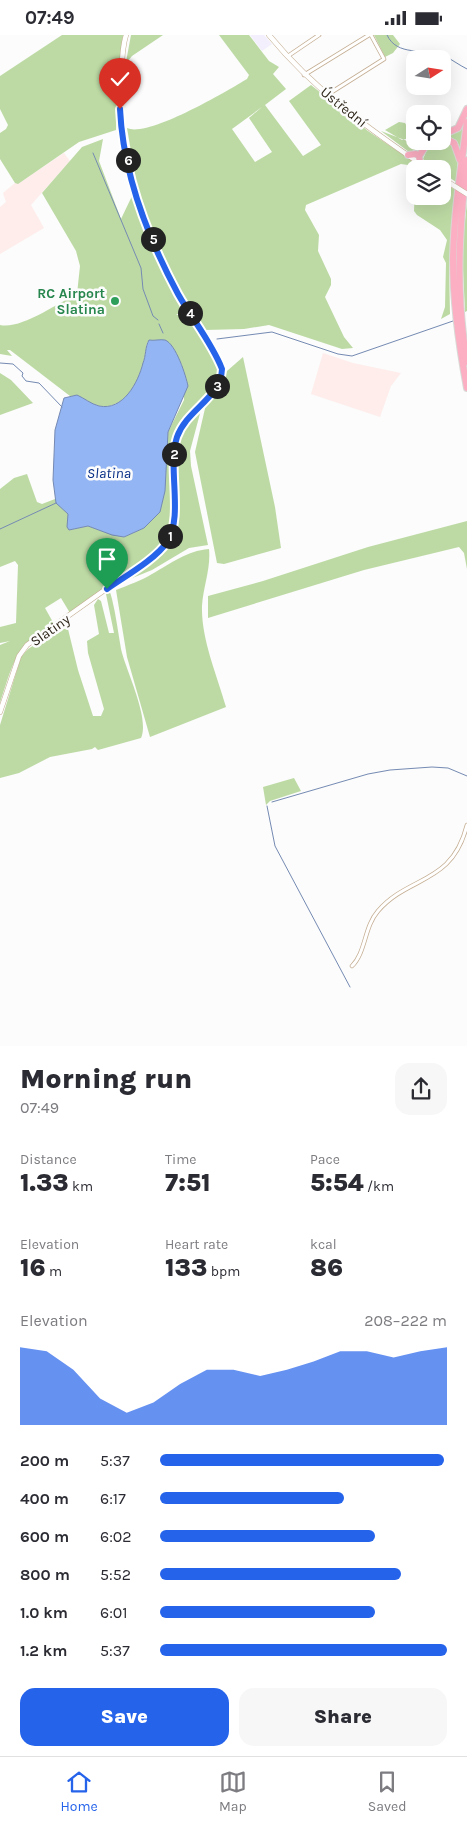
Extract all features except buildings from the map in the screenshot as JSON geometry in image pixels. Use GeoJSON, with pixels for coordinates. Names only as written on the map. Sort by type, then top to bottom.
{"type":"FeatureCollection","features":[{"type":"Feature","properties":{"kind":"highway"},"geometry":{"type":"LineString","coordinates":[[451,132],[458,128],[467,109]]}},
{"type":"Feature","properties":{"kind":"highway"},"geometry":{"type":"LineString","coordinates":[[467,121],[453,253],[467,388]]}},
{"type":"Feature","properties":{"kind":"highway"},"geometry":{"type":"LineString","coordinates":[[451,142],[456,145],[461,172]]}},
{"type":"Feature","properties":{"kind":"highway"},"geometry":{"type":"LineString","coordinates":[[408,155],[418,158],[422,150]]}},
{"type":"Feature","properties":{"kind":"highway"},"geometry":{"type":"LineString","coordinates":[[465,195],[467,161]]}},
{"type":"Feature","properties":{"kind":"highway"},"geometry":{"type":"LineString","coordinates":[[458,315],[458,255],[467,181]]}},
{"type":"Feature","properties":{"kind":"highway"},"geometry":{"type":"LineString","coordinates":[[459,323],[467,362]]}},
{"type":"Feature","properties":{"kind":"street","name":"Slatiny"},"geometry":{"type":"LineString","coordinates":[[0,712],[23,650],[161,550],[168,541],[173,525],[176,439],[192,412],[216,390],[222,369],[178,293],[135,196],[121,124],[122,56],[126,35]]}},
{"type":"Feature","properties":{"kind":"street","name":"Ústřední"},"geometry":{"type":"LineString","coordinates":[[269,35],[304,75],[327,95],[408,155]]}},
{"type":"Feature","properties":{"kind":"street"},"geometry":{"type":"LineString","coordinates":[[287,57],[319,35]]}},
{"type":"Feature","properties":{"kind":"street"},"geometry":{"type":"LineString","coordinates":[[304,75],[370,35],[384,59],[327,95]]}},
{"type":"Feature","properties":{"kind":"street"},"geometry":{"type":"LineString","coordinates":[[451,184],[465,195]]}},
{"type":"Feature","properties":{"kind":"street"},"geometry":{"type":"LineString","coordinates":[[352,966],[358,958],[367,928],[378,911],[392,899],[444,867],[457,850],[467,825]]}},
{"type":"Feature","properties":{"kind":"shaded area"},"geometry":{"type":"Polygon","coordinates":[[[250,35],[264,35],[272,44],[262,51],[250,35]]]}},
{"type":"Feature","properties":{"kind":"shaded area"},"geometry":{"type":"Polygon","coordinates":[[[64,153],[70,161],[31,205],[44,228],[0,254],[0,207],[6,202],[3,193],[15,183],[19,183],[64,153]]]}},
{"type":"Feature","properties":{"kind":"shaded area"},"geometry":{"type":"Polygon","coordinates":[[[323,353],[353,363],[401,373],[391,386],[380,417],[311,394],[323,353]]]}},
{"type":"Feature","properties":{"kind":"green space"},"geometry":{"type":"Polygon","coordinates":[[[62,35],[123,35],[116,130],[79,142],[18,184],[15,183],[0,159],[0,133],[8,125],[0,109],[0,76],[62,35]]]}},
{"type":"Feature","properties":{"kind":"green space"},"geometry":{"type":"Polygon","coordinates":[[[131,35],[163,35],[126,62],[131,35]]]}},
{"type":"Feature","properties":{"kind":"green space"},"geometry":{"type":"Polygon","coordinates":[[[219,35],[249,35],[269,61],[279,67],[273,74],[286,89],[265,105],[303,156],[321,145],[289,101],[311,85],[368,131],[411,160],[406,160],[406,165],[401,164],[306,205],[305,210],[319,235],[318,251],[331,279],[331,285],[325,297],[344,337],[353,348],[342,349],[269,325],[244,329],[205,330],[176,283],[139,198],[127,128],[137,129],[169,120],[247,79],[249,75],[219,35]],[[262,107],[232,129],[255,162],[272,152],[249,118],[262,107]]]}},
{"type":"Feature","properties":{"kind":"green space"},"geometry":{"type":"Polygon","coordinates":[[[374,35],[393,35],[400,44],[393,53],[385,57],[374,35]]]}},
{"type":"Feature","properties":{"kind":"green space"},"geometry":{"type":"Polygon","coordinates":[[[399,122],[405,123],[406,139],[402,140],[385,130],[399,122]]]}},
{"type":"Feature","properties":{"kind":"green space"},"geometry":{"type":"Polygon","coordinates":[[[464,124],[461,150],[457,142],[451,138],[451,135],[459,131],[464,124]]]}},
{"type":"Feature","properties":{"kind":"green space"},"geometry":{"type":"Polygon","coordinates":[[[381,131],[406,141],[406,150],[381,131]]]}},
{"type":"Feature","properties":{"kind":"green space"},"geometry":{"type":"Polygon","coordinates":[[[103,139],[99,161],[121,219],[132,196],[169,284],[178,299],[181,312],[176,315],[187,315],[215,358],[220,371],[220,377],[215,388],[186,415],[176,435],[171,462],[171,518],[164,544],[70,613],[61,598],[45,608],[54,624],[30,641],[17,657],[0,703],[0,645],[10,641],[0,643],[0,627],[16,623],[18,565],[15,561],[0,567],[0,489],[14,478],[27,474],[37,502],[42,504],[55,499],[68,514],[69,530],[88,526],[124,537],[144,528],[152,520],[165,484],[168,432],[184,400],[182,366],[169,343],[160,340],[147,343],[143,364],[134,385],[128,395],[120,402],[110,406],[99,406],[78,397],[70,396],[10,350],[7,350],[12,356],[0,354],[0,325],[18,324],[28,320],[77,294],[80,266],[76,251],[42,193],[82,147],[103,139]]]}},
{"type":"Feature","properties":{"kind":"green space"},"geometry":{"type":"Polygon","coordinates":[[[451,143],[458,159],[456,182],[451,179],[451,160],[423,159],[427,150],[451,150],[451,143]]]}},
{"type":"Feature","properties":{"kind":"green space"},"geometry":{"type":"Polygon","coordinates":[[[451,187],[455,190],[449,264],[450,314],[441,319],[445,307],[446,263],[443,257],[447,240],[440,230],[414,211],[414,205],[451,205],[451,187]]]}},
{"type":"Feature","properties":{"kind":"green space"},"geometry":{"type":"Polygon","coordinates":[[[467,202],[467,311],[465,312],[462,248],[467,202]]]}},
{"type":"Feature","properties":{"kind":"green space"},"geometry":{"type":"Polygon","coordinates":[[[243,357],[275,507],[281,548],[224,564],[217,563],[195,452],[206,404],[217,394],[227,371],[243,357]]]}},
{"type":"Feature","properties":{"kind":"green space"},"geometry":{"type":"Polygon","coordinates":[[[0,373],[11,380],[33,403],[0,415],[0,373]]]}},
{"type":"Feature","properties":{"kind":"green space"},"geometry":{"type":"Polygon","coordinates":[[[202,406],[190,451],[191,466],[208,545],[189,548],[152,570],[115,585],[150,563],[163,553],[170,543],[175,527],[176,471],[180,442],[184,429],[202,406]]]}},
{"type":"Feature","properties":{"kind":"green space"},"geometry":{"type":"Polygon","coordinates":[[[467,521],[467,569],[464,553],[459,547],[364,570],[208,618],[208,596],[263,581],[368,547],[467,521]]]}},
{"type":"Feature","properties":{"kind":"green space"},"geometry":{"type":"Polygon","coordinates":[[[209,549],[202,619],[210,657],[226,707],[150,737],[127,657],[116,590],[143,579],[186,555],[209,549]]]}},
{"type":"Feature","properties":{"kind":"green space"},"geometry":{"type":"Polygon","coordinates":[[[110,592],[113,605],[121,649],[140,707],[143,729],[141,738],[98,750],[95,747],[50,757],[19,773],[0,778],[0,725],[21,657],[28,649],[62,627],[68,629],[78,670],[93,716],[101,716],[104,709],[88,653],[87,641],[99,634],[94,605],[98,599],[101,601],[109,633],[114,633],[106,594],[110,592]]]}},
{"type":"Feature","properties":{"kind":"green space"},"geometry":{"type":"Polygon","coordinates":[[[294,778],[301,791],[270,801],[266,805],[263,787],[294,778]]]}},
{"type":"Feature","properties":{"kind":"water","name":"Slatina"},"geometry":{"type":"Polygon","coordinates":[[[149,340],[165,340],[173,347],[180,361],[188,386],[168,432],[165,491],[160,512],[144,528],[124,537],[112,535],[88,526],[69,530],[67,527],[68,514],[56,503],[53,480],[55,430],[64,398],[77,395],[99,406],[108,406],[122,400],[133,387],[141,371],[149,340]]]}},
{"type":"Feature","properties":{"kind":"waterway"},"geometry":{"type":"LineString","coordinates":[[387,35],[391,42],[404,49],[443,55],[467,69]]}},
{"type":"Feature","properties":{"kind":"waterway"},"geometry":{"type":"LineString","coordinates":[[93,153],[141,268],[143,289],[153,316],[158,320]]}},
{"type":"Feature","properties":{"kind":"waterway"},"geometry":{"type":"LineString","coordinates":[[217,339],[272,332],[338,354],[352,356],[453,321]]}},
{"type":"Feature","properties":{"kind":"waterway"},"geometry":{"type":"LineString","coordinates":[[159,324],[163,333]]}},
{"type":"Feature","properties":{"kind":"waterway"},"geometry":{"type":"LineString","coordinates":[[0,363],[13,364],[23,373],[22,376],[26,381],[39,383],[62,407]]}},
{"type":"Feature","properties":{"kind":"waterway"},"geometry":{"type":"LineString","coordinates":[[0,529],[56,503]]}},
{"type":"Feature","properties":{"kind":"waterway"},"geometry":{"type":"LineString","coordinates":[[272,802],[368,774],[390,770],[432,767],[448,768],[467,776]]}},
{"type":"Feature","properties":{"kind":"waterway"},"geometry":{"type":"LineString","coordinates":[[267,806],[275,846],[350,987]]}},
{"type":"Feature","properties":{"kind":"place","name":"RC Airport Slatina"},"geometry":{"type":"Point","coordinates":[115,301]}},
{"type":"Feature","properties":{"kind":"route"},"geometry":{"type":"LineString","coordinates":[[107,589],[161,550],[168,541],[173,525],[176,439],[192,412],[216,390],[221,379],[222,369],[178,293],[138,203],[133,189],[122,131],[120,109]]}}]}
